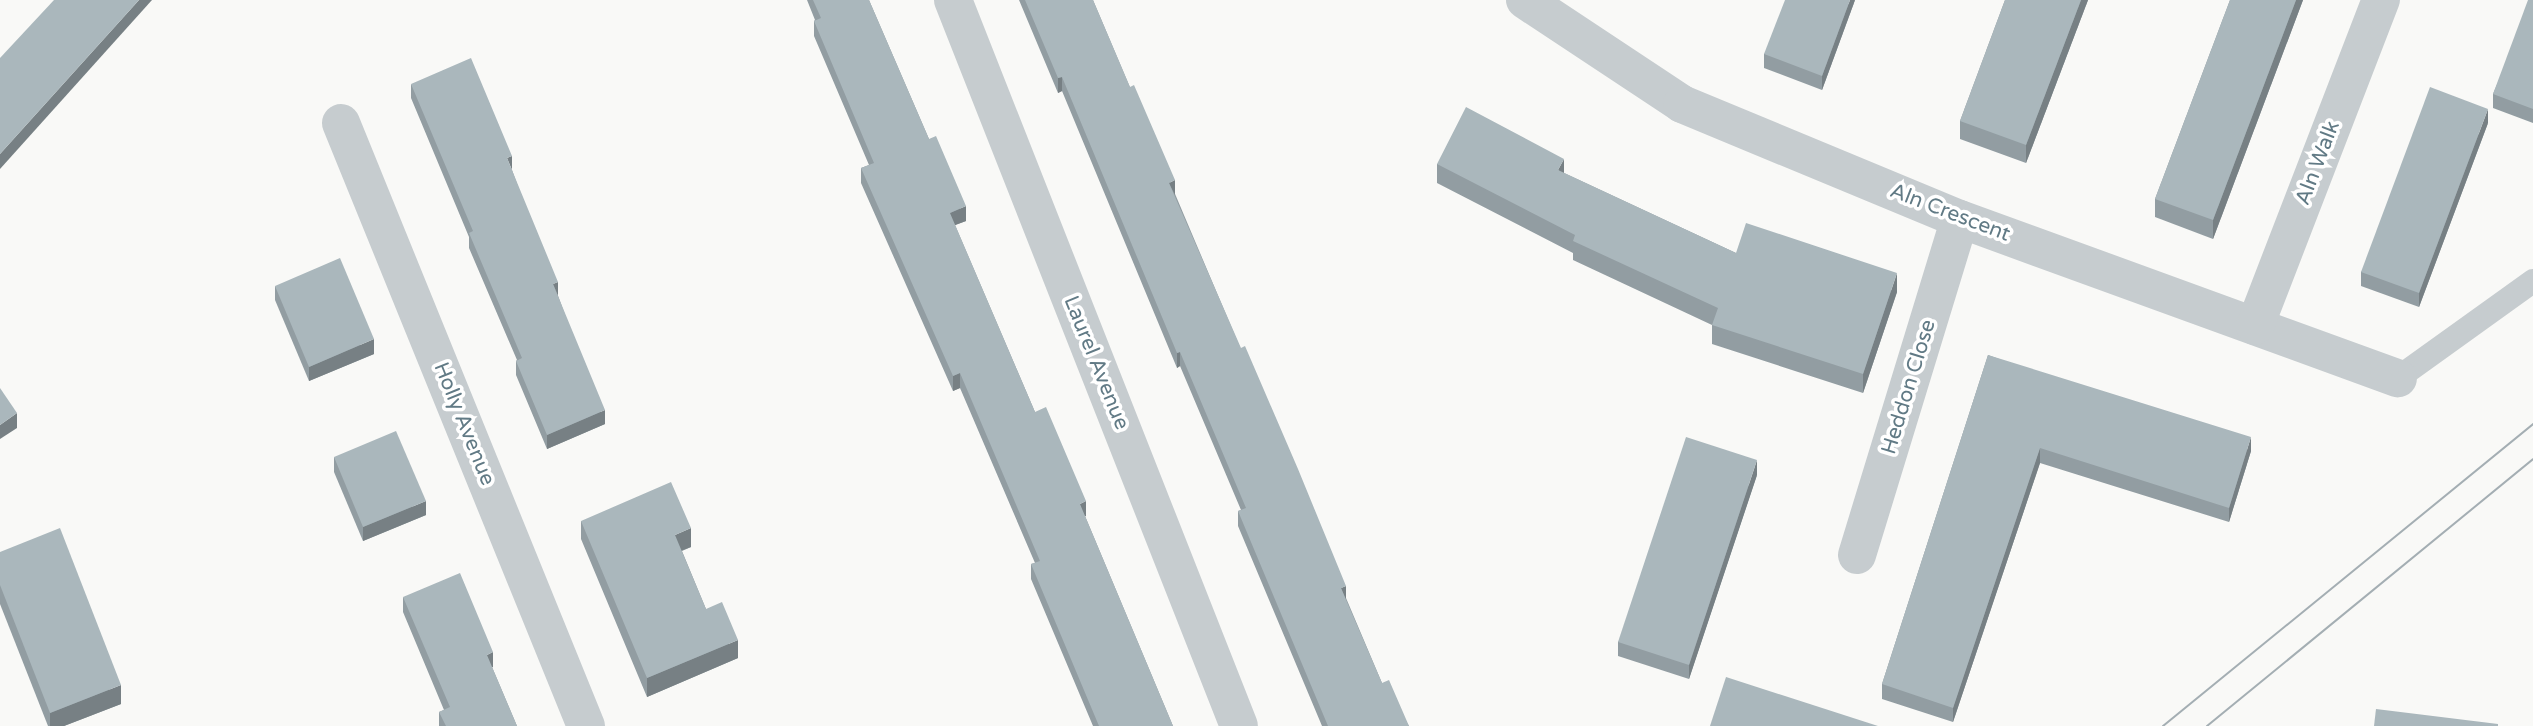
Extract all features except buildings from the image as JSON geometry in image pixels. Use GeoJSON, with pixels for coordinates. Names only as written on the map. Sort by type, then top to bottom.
{"type":"FeatureCollection","features":[{"type":"Feature","properties":{"kind":"street","name":"Laurel Avenue"},"geometry":{"type":"LineString","coordinates":[[953,0],[1239,726]]}},
{"type":"Feature","properties":{"kind":"street","name":"Aln Crescent"},"geometry":{"type":"LineString","coordinates":[[1525,0],[1682,104],[1961,219],[2398,378]]}},
{"type":"Feature","properties":{"kind":"street","name":"Aln Walk"},"geometry":{"type":"LineString","coordinates":[[2255,326],[2381,0]]}},
{"type":"Feature","properties":{"kind":"street","name":"Holly Avenue"},"geometry":{"type":"LineString","coordinates":[[341,123],[586,726]]}},
{"type":"Feature","properties":{"kind":"street","name":"Heddon Close"},"geometry":{"type":"LineString","coordinates":[[1857,555],[1961,219]]}},
{"type":"Feature","properties":{"kind":"lane"},"geometry":{"type":"LineString","coordinates":[[2398,378],[2533,281]]}},
{"type":"Feature","properties":{"kind":"tram line"},"geometry":{"type":"LineString","coordinates":[[2163,726],[2533,424]]}},
{"type":"Feature","properties":{"kind":"tram line"},"geometry":{"type":"LineString","coordinates":[[2207,726],[2533,459]]}}]}
